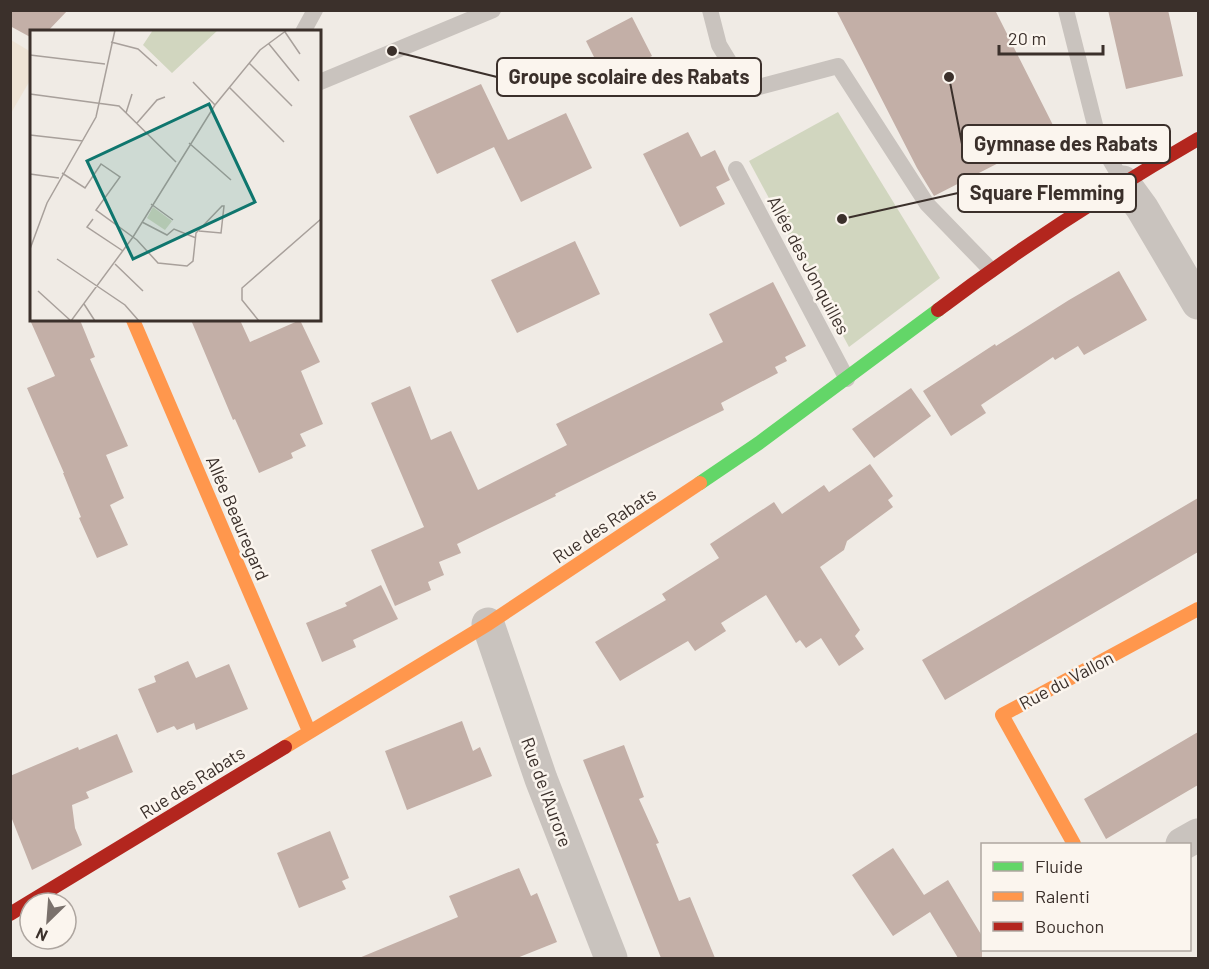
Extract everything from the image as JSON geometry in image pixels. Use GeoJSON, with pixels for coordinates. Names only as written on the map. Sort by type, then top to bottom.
{"type":"FeatureCollection","features":[{"type":"Feature","properties":{"kind":"street","name":"Rue des Rabats"},"geometry":{"type":"LineString","coordinates":[[10,914],[488,624],[759,443],[847,380],[991,270],[1123,182],[1198,139]]}},
{"type":"Feature","properties":{"kind":"street"},"geometry":{"type":"LineString","coordinates":[[1123,182],[1142,208],[1198,303]]}},
{"type":"Feature","properties":{"kind":"street","name":"Allée Beauregard"},"geometry":{"type":"LineString","coordinates":[[133,321],[309,731]]}},
{"type":"Feature","properties":{"kind":"street","name":"Rue du Vallon"},"geometry":{"type":"LineString","coordinates":[[1073,843],[1002,715],[1198,609]]}},
{"type":"Feature","properties":{"kind":"street","name":"Rue de l'Aurore"},"geometry":{"type":"LineString","coordinates":[[488,624],[541,779],[611,958]]}},
{"type":"Feature","properties":{"kind":"street"},"geometry":{"type":"LineString","coordinates":[[1184,843],[1198,835]]}},
{"type":"Feature","properties":{"kind":"lane"},"geometry":{"type":"LineString","coordinates":[[304,30],[315,10]]}},
{"type":"Feature","properties":{"kind":"lane"},"geometry":{"type":"LineString","coordinates":[[321,82],[493,10]]}},
{"type":"Feature","properties":{"kind":"lane"},"geometry":{"type":"LineString","coordinates":[[710,10],[719,45],[739,78],[755,88],[838,66],[927,204],[991,270]]}},
{"type":"Feature","properties":{"kind":"lane"},"geometry":{"type":"LineString","coordinates":[[1066,10],[1099,141],[1123,182]]}},
{"type":"Feature","properties":{"kind":"lane","name":"Allée des Jonquilles"},"geometry":{"type":"LineString","coordinates":[[736,169],[847,380]]}},
{"type":"Feature","properties":{"kind":"green space"},"geometry":{"type":"Polygon","coordinates":[[[838,112],[940,278],[849,347],[749,161],[838,112]]]}},
{"type":"Feature","properties":{"kind":"shaded area"},"geometry":{"type":"Polygon","coordinates":[[[11,40],[30,51],[30,80],[11,113],[11,40]]]}},
{"type":"Feature","properties":{"kind":"building"},"geometry":{"type":"Polygon","coordinates":[[[10,10],[68,10],[49,30],[30,30],[30,37],[10,26],[10,10]]]}},
{"type":"Feature","properties":{"kind":"building"},"geometry":{"type":"Polygon","coordinates":[[[836,10],[995,10],[1061,141],[1028,159],[1024,150],[934,196],[917,168],[836,10]]]}},
{"type":"Feature","properties":{"kind":"building"},"geometry":{"type":"Polygon","coordinates":[[[1108,10],[1168,10],[1183,76],[1126,89],[1108,10]]]}},
{"type":"Feature","properties":{"kind":"building"},"geometry":{"type":"Polygon","coordinates":[[[632,17],[652,56],[605,79],[586,41],[632,17]]]}},
{"type":"Feature","properties":{"kind":"building"},"geometry":{"type":"Polygon","coordinates":[[[481,84],[508,140],[566,113],[592,168],[521,202],[494,147],[437,174],[409,116],[481,84]]]}},
{"type":"Feature","properties":{"kind":"building"},"geometry":{"type":"Polygon","coordinates":[[[688,132],[701,157],[715,150],[730,180],[716,187],[725,204],[680,227],[643,154],[688,132]]]}},
{"type":"Feature","properties":{"kind":"building"},"geometry":{"type":"Polygon","coordinates":[[[575,241],[600,294],[517,333],[491,280],[575,241]]]}},
{"type":"Feature","properties":{"kind":"building"},"geometry":{"type":"Polygon","coordinates":[[[1119,271],[1147,320],[1084,355],[1078,346],[1055,360],[1053,357],[981,405],[986,413],[951,436],[923,391],[995,344],[996,346],[1119,271]]]}},
{"type":"Feature","properties":{"kind":"building"},"geometry":{"type":"Polygon","coordinates":[[[773,282],[806,346],[785,357],[787,361],[775,367],[778,373],[721,403],[724,410],[457,544],[461,553],[439,562],[444,575],[428,582],[431,590],[395,606],[371,550],[424,527],[371,403],[410,386],[431,440],[451,431],[478,490],[567,445],[556,424],[723,342],[709,314],[773,282]]]}},
{"type":"Feature","properties":{"kind":"building"},"geometry":{"type":"Polygon","coordinates":[[[30,321],[80,321],[95,357],[90,359],[128,446],[106,455],[124,498],[110,505],[128,545],[97,558],[79,518],[81,517],[64,473],[27,388],[55,376],[30,321]]]}},
{"type":"Feature","properties":{"kind":"building"},"geometry":{"type":"Polygon","coordinates":[[[191,321],[240,321],[250,342],[300,321],[320,362],[301,371],[323,424],[300,434],[306,446],[291,453],[293,458],[259,473],[235,419],[233,420],[191,321]]]}},
{"type":"Feature","properties":{"kind":"building"},"geometry":{"type":"Polygon","coordinates":[[[911,388],[931,416],[874,458],[852,429],[911,388]]]}},
{"type":"Feature","properties":{"kind":"building"},"geometry":{"type":"Polygon","coordinates":[[[870,464],[893,496],[888,500],[893,507],[847,541],[844,550],[820,567],[860,630],[855,636],[864,649],[839,666],[821,638],[806,648],[800,640],[796,643],[766,595],[721,623],[726,631],[695,651],[688,641],[620,681],[595,642],[666,600],[662,594],[719,558],[710,544],[774,502],[782,514],[824,485],[829,492],[870,464]]]}},
{"type":"Feature","properties":{"kind":"building"},"geometry":{"type":"Polygon","coordinates":[[[1198,498],[1198,552],[945,700],[922,660],[1198,498]]]}},
{"type":"Feature","properties":{"kind":"building"},"geometry":{"type":"Polygon","coordinates":[[[381,585],[398,619],[353,640],[356,647],[322,662],[306,623],[347,606],[345,603],[381,585]]]}},
{"type":"Feature","properties":{"kind":"building"},"geometry":{"type":"Polygon","coordinates":[[[188,661],[196,678],[229,664],[248,709],[196,730],[194,723],[177,730],[174,726],[157,733],[138,689],[156,682],[154,676],[188,661]]]}},
{"type":"Feature","properties":{"kind":"building"},"geometry":{"type":"Polygon","coordinates":[[[462,721],[473,751],[480,747],[492,776],[407,810],[385,751],[462,721]]]}},
{"type":"Feature","properties":{"kind":"building"},"geometry":{"type":"Polygon","coordinates":[[[1198,732],[1198,785],[1106,839],[1084,799],[1198,732]]]}},
{"type":"Feature","properties":{"kind":"building"},"geometry":{"type":"Polygon","coordinates":[[[117,734],[133,772],[86,792],[89,798],[72,805],[75,828],[82,845],[32,870],[10,814],[10,776],[78,747],[79,750],[117,734]]]}},
{"type":"Feature","properties":{"kind":"building"},"geometry":{"type":"Polygon","coordinates":[[[624,745],[644,797],[639,799],[659,843],[656,844],[679,901],[690,897],[715,958],[661,958],[583,760],[624,745]]]}},
{"type":"Feature","properties":{"kind":"building"},"geometry":{"type":"Polygon","coordinates":[[[330,831],[349,878],[342,881],[346,889],[299,908],[277,853],[330,831]]]}},
{"type":"Feature","properties":{"kind":"building"},"geometry":{"type":"Polygon","coordinates":[[[893,848],[924,895],[948,880],[981,934],[982,958],[958,958],[930,912],[893,936],[852,875],[893,848]]]}},
{"type":"Feature","properties":{"kind":"building"},"geometry":{"type":"Polygon","coordinates":[[[519,868],[531,896],[537,893],[557,942],[517,958],[359,958],[458,917],[449,896],[519,868]]]}},
{"type":"Feature","properties":{"kind":"traffic: fast"},"geometry":{"type":"LineString","coordinates":[[700,483],[759,443],[938,310]]}},
{"type":"Feature","properties":{"kind":"traffic: slow"},"geometry":{"type":"LineString","coordinates":[[133,321],[309,731]]}},
{"type":"Feature","properties":{"kind":"traffic: slow"},"geometry":{"type":"LineString","coordinates":[[285,747],[488,624],[700,483]]}},
{"type":"Feature","properties":{"kind":"traffic: slow"},"geometry":{"type":"LineString","coordinates":[[1073,843],[1002,715],[1198,609]]}},
{"type":"Feature","properties":{"kind":"traffic: jam"},"geometry":{"type":"LineString","coordinates":[[938,310],[1065,220],[1198,139]]}},
{"type":"Feature","properties":{"kind":"traffic: jam"},"geometry":{"type":"LineString","coordinates":[[10,914],[285,747]]}},
{"type":"Feature","properties":{"kind":"place","name":"Groupe scolaire des Rabats"},"geometry":{"type":"Point","coordinates":[392,51]}},
{"type":"Feature","properties":{"kind":"place","name":"Gymnase des Rabats"},"geometry":{"type":"Point","coordinates":[949,77]}},
{"type":"Feature","properties":{"kind":"place","name":"Square Flemming"},"geometry":{"type":"Point","coordinates":[842,219]}}]}
